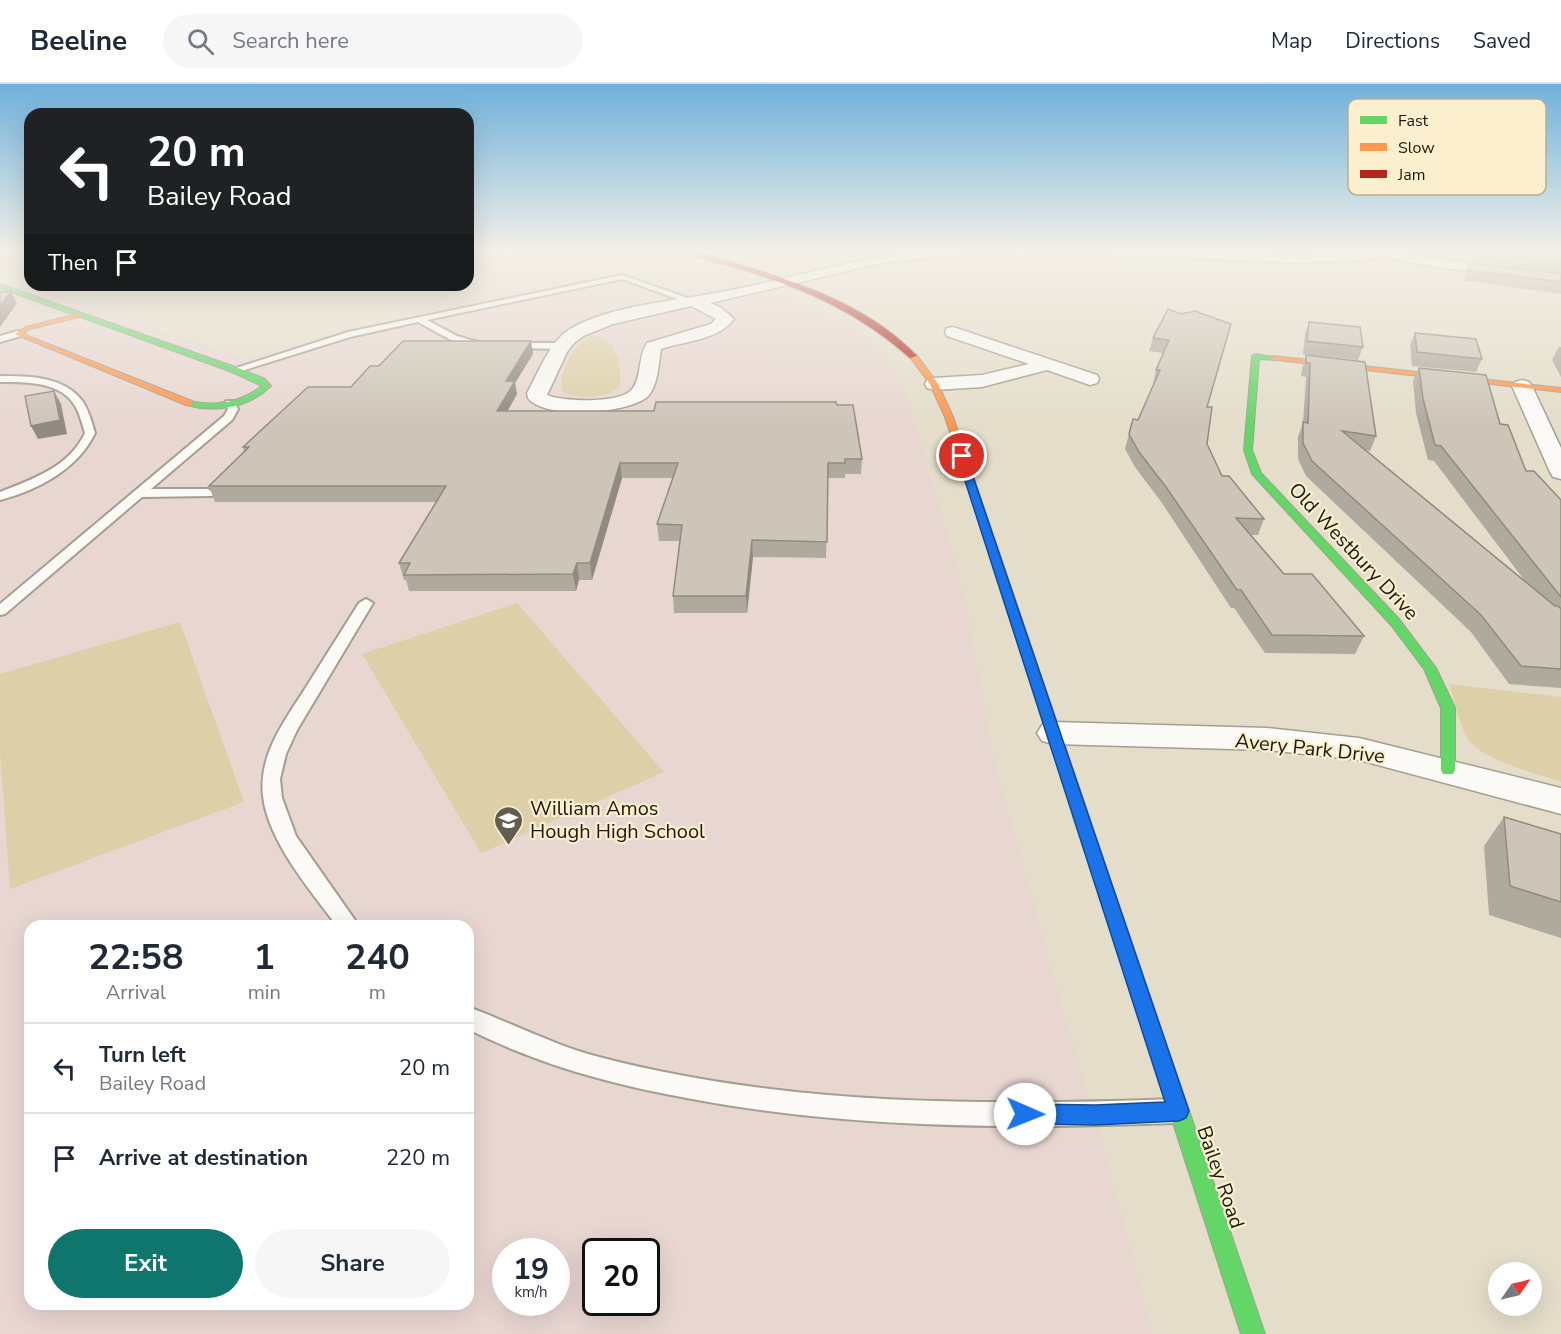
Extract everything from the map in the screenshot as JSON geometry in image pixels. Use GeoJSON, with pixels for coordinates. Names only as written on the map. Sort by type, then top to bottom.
{"type":"FeatureCollection","features":[{"type":"Feature","properties":{"kind":"street"},"geometry":{"type":"LineString","coordinates":[[18,334],[192,405],[207,407],[230,403],[262,391],[267,386],[262,381],[234,370],[62,308]]}},
{"type":"Feature","properties":{"kind":"street"},"geometry":{"type":"LineString","coordinates":[[664,308],[585,328],[574,334],[564,346],[537,393],[538,398],[551,404],[608,404],[638,395],[643,388],[653,347],[717,328],[724,322],[726,319],[720,313],[710,308]]}},
{"type":"Feature","properties":{"kind":"street","name":"Bailey Road"},"geometry":{"type":"LineString","coordinates":[[847,308],[875,324],[910,353],[934,384],[949,417],[1253,1334]]}},
{"type":"Feature","properties":{"kind":"street"},"geometry":{"type":"LineString","coordinates":[[18,334],[28,328],[81,315]]}},
{"type":"Feature","properties":{"kind":"street"},"geometry":{"type":"LineString","coordinates":[[953,332],[1090,379]]}},
{"type":"Feature","properties":{"kind":"street","name":"Old Westbury Drive"},"geometry":{"type":"LineString","coordinates":[[1448,770],[1448,708],[1430,668],[1395,622],[1257,474],[1248,450],[1256,356],[1522,386]]}},
{"type":"Feature","properties":{"kind":"street"},"geometry":{"type":"LineString","coordinates":[[934,384],[982,381],[1047,365]]}},
{"type":"Feature","properties":{"kind":"street"},"geometry":{"type":"LineString","coordinates":[[1522,386],[1561,390]]}},
{"type":"Feature","properties":{"kind":"street"},"geometry":{"type":"LineString","coordinates":[[1522,386],[1561,472]]}},
{"type":"Feature","properties":{"kind":"street","name":"Avery Park Drive"},"geometry":{"type":"LineString","coordinates":[[1054,733],[1267,739],[1359,749],[1448,770],[1561,801]]}},
{"type":"Feature","properties":{"kind":"lane"},"geometry":{"type":"LineString","coordinates":[[234,370],[348,335],[471,308]]}},
{"type":"Feature","properties":{"kind":"lane"},"geometry":{"type":"LineString","coordinates":[[419,319],[454,338],[488,346]]}},
{"type":"Feature","properties":{"kind":"lane"},"geometry":{"type":"LineString","coordinates":[[0,339],[18,334]]}},
{"type":"Feature","properties":{"kind":"lane"},"geometry":{"type":"LineString","coordinates":[[498,346],[564,346]]}},
{"type":"Feature","properties":{"kind":"lane"},"geometry":{"type":"LineString","coordinates":[[0,379],[41,382],[64,389],[78,401],[90,433],[80,450],[57,469],[0,496]]}},
{"type":"Feature","properties":{"kind":"lane"},"geometry":{"type":"LineString","coordinates":[[0,611],[228,418],[233,410],[230,403]]}},
{"type":"Feature","properties":{"kind":"lane"},"geometry":{"type":"LineString","coordinates":[[138,493],[208,493]]}},
{"type":"Feature","properties":{"kind":"lane"},"geometry":{"type":"LineString","coordinates":[[344,920],[300,861],[274,801],[271,780],[276,760],[289,728],[366,603]]}},
{"type":"Feature","properties":{"kind":"lane"},"geometry":{"type":"LineString","coordinates":[[474,1020],[537,1049],[599,1070],[716,1093],[864,1111],[1095,1115],[1179,1111]]}},
{"type":"Feature","properties":{"kind":"shaded area","name":"William Amos Hough High School"},"geometry":{"type":"Polygon","coordinates":[[[0,308],[99,308],[243,360],[433,308],[817,308],[846,323],[881,355],[906,391],[965,598],[995,764],[1072,1042],[1095,1115],[1153,1334],[0,1334],[0,308]]]}},
{"type":"Feature","properties":{"kind":"shaded area"},"geometry":{"type":"Polygon","coordinates":[[[590,336],[606,340],[616,352],[619,360],[620,386],[607,394],[593,397],[563,392],[561,385],[564,369],[578,346],[590,336]]]}},
{"type":"Feature","properties":{"kind":"shaded area"},"geometry":{"type":"Polygon","coordinates":[[[517,603],[664,772],[481,853],[362,654],[517,603]]]}},
{"type":"Feature","properties":{"kind":"shaded area"},"geometry":{"type":"Polygon","coordinates":[[[180,622],[244,802],[10,889],[0,752],[0,674],[180,622]]]}},
{"type":"Feature","properties":{"kind":"shaded area"},"geometry":{"type":"Polygon","coordinates":[[[1449,684],[1561,697],[1561,782],[1495,759],[1473,744],[1463,730],[1449,684]]]}},
{"type":"Feature","properties":{"kind":"building"},"geometry":{"type":"Polygon","coordinates":[[[1168,309],[1181,314],[1195,311],[1231,324],[1207,407],[1212,407],[1207,444],[1222,476],[1229,476],[1264,519],[1236,518],[1284,574],[1312,574],[1364,636],[1272,635],[1241,590],[1237,590],[1139,452],[1129,434],[1133,419],[1138,420],[1160,370],[1156,370],[1169,340],[1153,338],[1168,309]]]}},
{"type":"Feature","properties":{"kind":"building"},"geometry":{"type":"Polygon","coordinates":[[[1309,322],[1360,327],[1363,347],[1307,341],[1309,322]]]}},
{"type":"Feature","properties":{"kind":"building"},"geometry":{"type":"Polygon","coordinates":[[[1415,333],[1476,339],[1482,359],[1417,352],[1415,333]]]}},
{"type":"Feature","properties":{"kind":"building"},"geometry":{"type":"Polygon","coordinates":[[[403,341],[531,341],[506,381],[515,381],[497,411],[654,411],[656,402],[836,402],[837,405],[853,405],[862,459],[845,459],[845,463],[828,463],[827,542],[752,540],[746,596],[673,596],[682,525],[657,524],[678,463],[620,463],[590,563],[577,563],[573,574],[404,575],[410,563],[399,563],[446,486],[209,486],[249,447],[243,447],[308,387],[351,387],[370,366],[379,366],[403,341]]]}},
{"type":"Feature","properties":{"kind":"building"},"geometry":{"type":"Polygon","coordinates":[[[1306,355],[1365,362],[1376,436],[1342,431],[1561,609],[1561,669],[1521,666],[1481,615],[1312,461],[1303,443],[1303,422],[1308,423],[1310,363],[1306,363],[1306,355]]]}},
{"type":"Feature","properties":{"kind":"building"},"geometry":{"type":"Polygon","coordinates":[[[1419,368],[1486,375],[1500,424],[1508,425],[1526,471],[1534,471],[1561,500],[1561,597],[1441,446],[1435,445],[1423,399],[1419,368]]]}},
{"type":"Feature","properties":{"kind":"building"},"geometry":{"type":"Polygon","coordinates":[[[54,391],[60,420],[31,426],[25,396],[54,391]]]}},
{"type":"Feature","properties":{"kind":"building"},"geometry":{"type":"Polygon","coordinates":[[[1504,817],[1561,834],[1561,902],[1510,886],[1504,817]]]}},
{"type":"Feature","properties":{"kind":"traffic: fast"},"geometry":{"type":"LineString","coordinates":[[62,308],[235,370],[262,381],[267,386],[250,397],[230,404],[208,407],[189,403]]}},
{"type":"Feature","properties":{"kind":"traffic: fast"},"geometry":{"type":"LineString","coordinates":[[1276,358],[1256,356],[1248,450],[1257,474],[1395,622],[1430,668],[1448,708],[1448,770]]}},
{"type":"Feature","properties":{"kind":"traffic: fast"},"geometry":{"type":"LineString","coordinates":[[999,567],[1253,1334]]}},
{"type":"Feature","properties":{"kind":"traffic: slow"},"geometry":{"type":"LineString","coordinates":[[81,315],[28,328],[18,334],[189,403]]}},
{"type":"Feature","properties":{"kind":"traffic: slow"},"geometry":{"type":"LineString","coordinates":[[913,356],[934,384],[949,417],[999,567]]}},
{"type":"Feature","properties":{"kind":"traffic: slow"},"geometry":{"type":"LineString","coordinates":[[1276,358],[1561,390]]}},
{"type":"Feature","properties":{"kind":"traffic: jam"},"geometry":{"type":"LineString","coordinates":[[846,308],[889,335],[913,356]]}},
{"type":"Feature","properties":{"kind":"place","name":"William Amos Hough High School"},"geometry":{"type":"Point","coordinates":[509,846]}},
{"type":"Feature","properties":{"kind":"route"},"geometry":{"type":"LineString","coordinates":[[962,456],[1179,1111],[1095,1115],[1025,1114]]}}]}
